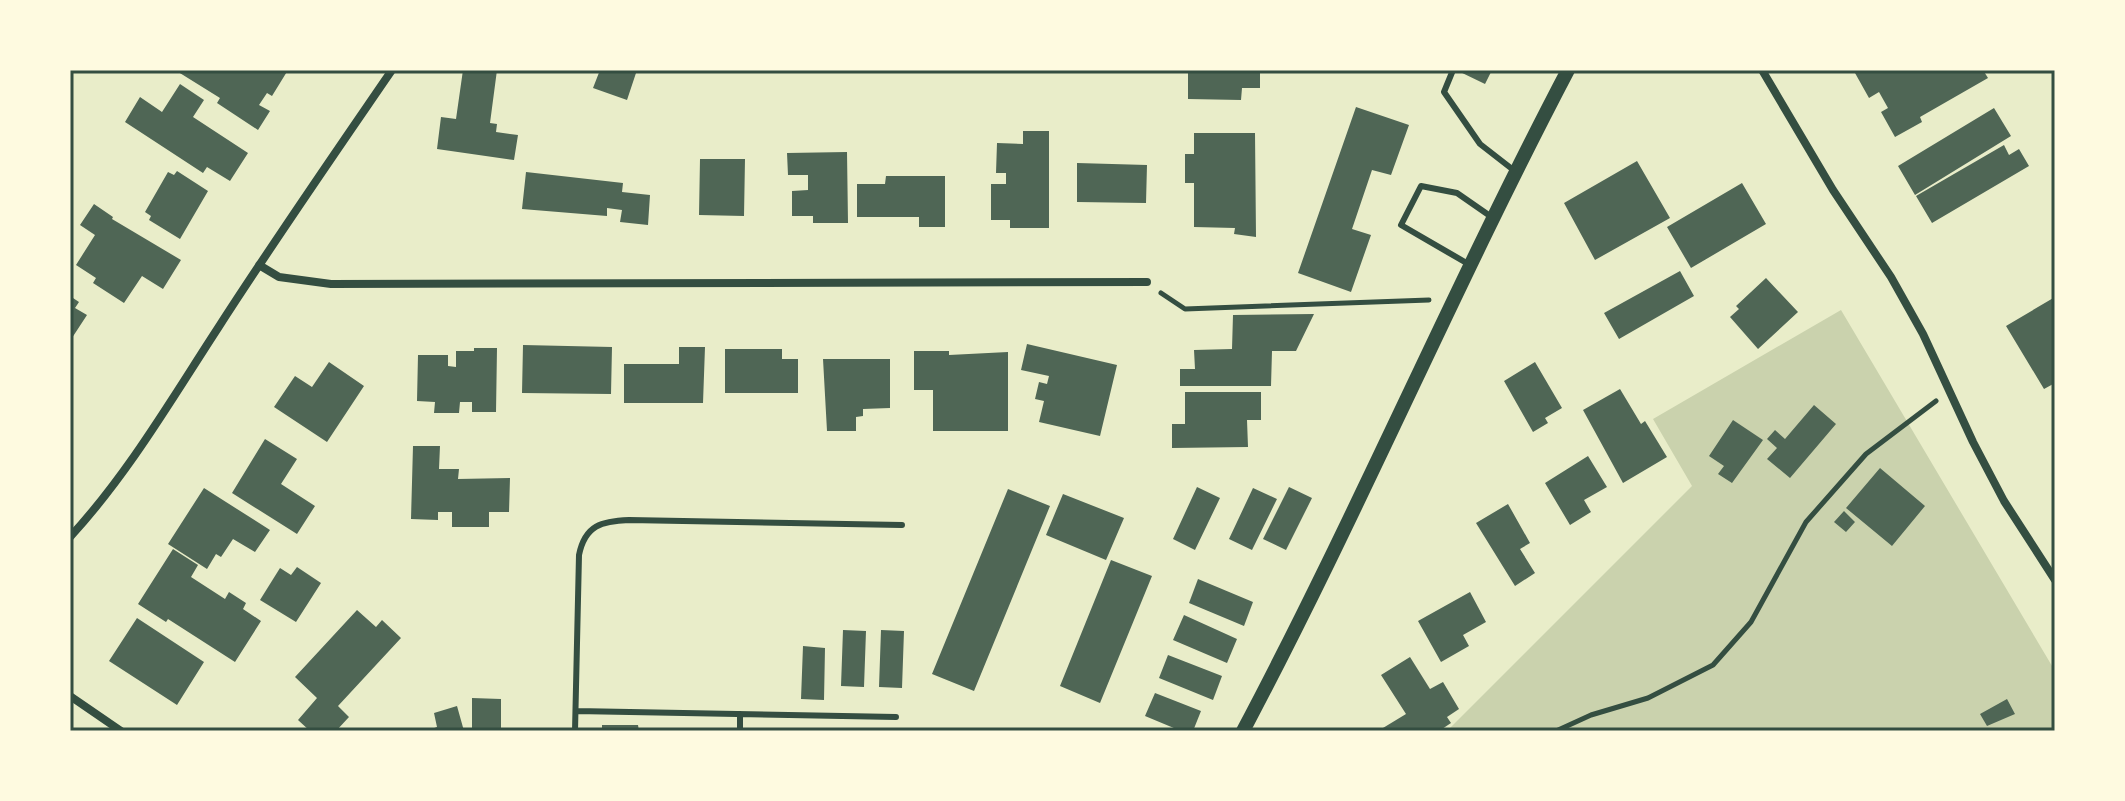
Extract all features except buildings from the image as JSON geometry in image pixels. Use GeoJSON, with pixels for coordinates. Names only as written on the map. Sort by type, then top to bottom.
{"type":"FeatureCollection","features":[{"type":"Feature","properties":{"kind":"street"},"geometry":{"type":"LineString","coordinates":[[71,536],[107,496],[130,463],[259,265],[392,70]]}},
{"type":"Feature","properties":{"kind":"street"},"geometry":{"type":"LineString","coordinates":[[1243,731],[1287,648],[1493,218],[1568,70]]}},
{"type":"Feature","properties":{"kind":"street"},"geometry":{"type":"LineString","coordinates":[[1762,70],[1833,190],[1891,277],[1923,334],[2004,501],[2055,580]]}},
{"type":"Feature","properties":{"kind":"street"},"geometry":{"type":"LineString","coordinates":[[259,265],[279,277],[331,284],[1147,282]]}},
{"type":"Feature","properties":{"kind":"street"},"geometry":{"type":"LineString","coordinates":[[73,700],[121,731]]}},
{"type":"Feature","properties":{"kind":"lane"},"geometry":{"type":"LineString","coordinates":[[1453,70],[1444,92],[1480,144],[1516,172]]}},
{"type":"Feature","properties":{"kind":"lane"},"geometry":{"type":"LineString","coordinates":[[1471,266],[1401,225],[1421,186],[1457,193],[1493,218]]}},
{"type":"Feature","properties":{"kind":"lane"},"geometry":{"type":"LineString","coordinates":[[575,731],[579,555],[582,541],[600,524],[629,520],[902,525]]}},
{"type":"Feature","properties":{"kind":"lane"},"geometry":{"type":"LineString","coordinates":[[576,711],[896,717]]}},
{"type":"Feature","properties":{"kind":"lane"},"geometry":{"type":"LineString","coordinates":[[740,714],[740,731]]}},
{"type":"Feature","properties":{"kind":"path"},"geometry":{"type":"LineString","coordinates":[[1147,282],[1185,309],[1455,299]]}},
{"type":"Feature","properties":{"kind":"path"},"geometry":{"type":"LineString","coordinates":[[1556,731],[1591,715],[1648,698],[1713,665],[1751,622],[1806,522],[1866,454],[1949,390]]}},
{"type":"Feature","properties":{"kind":"green space"},"geometry":{"type":"Polygon","coordinates":[[[1841,310],[2055,671],[2055,731],[1447,731],[1692,486],[1653,419],[1841,310]]]}}]}
